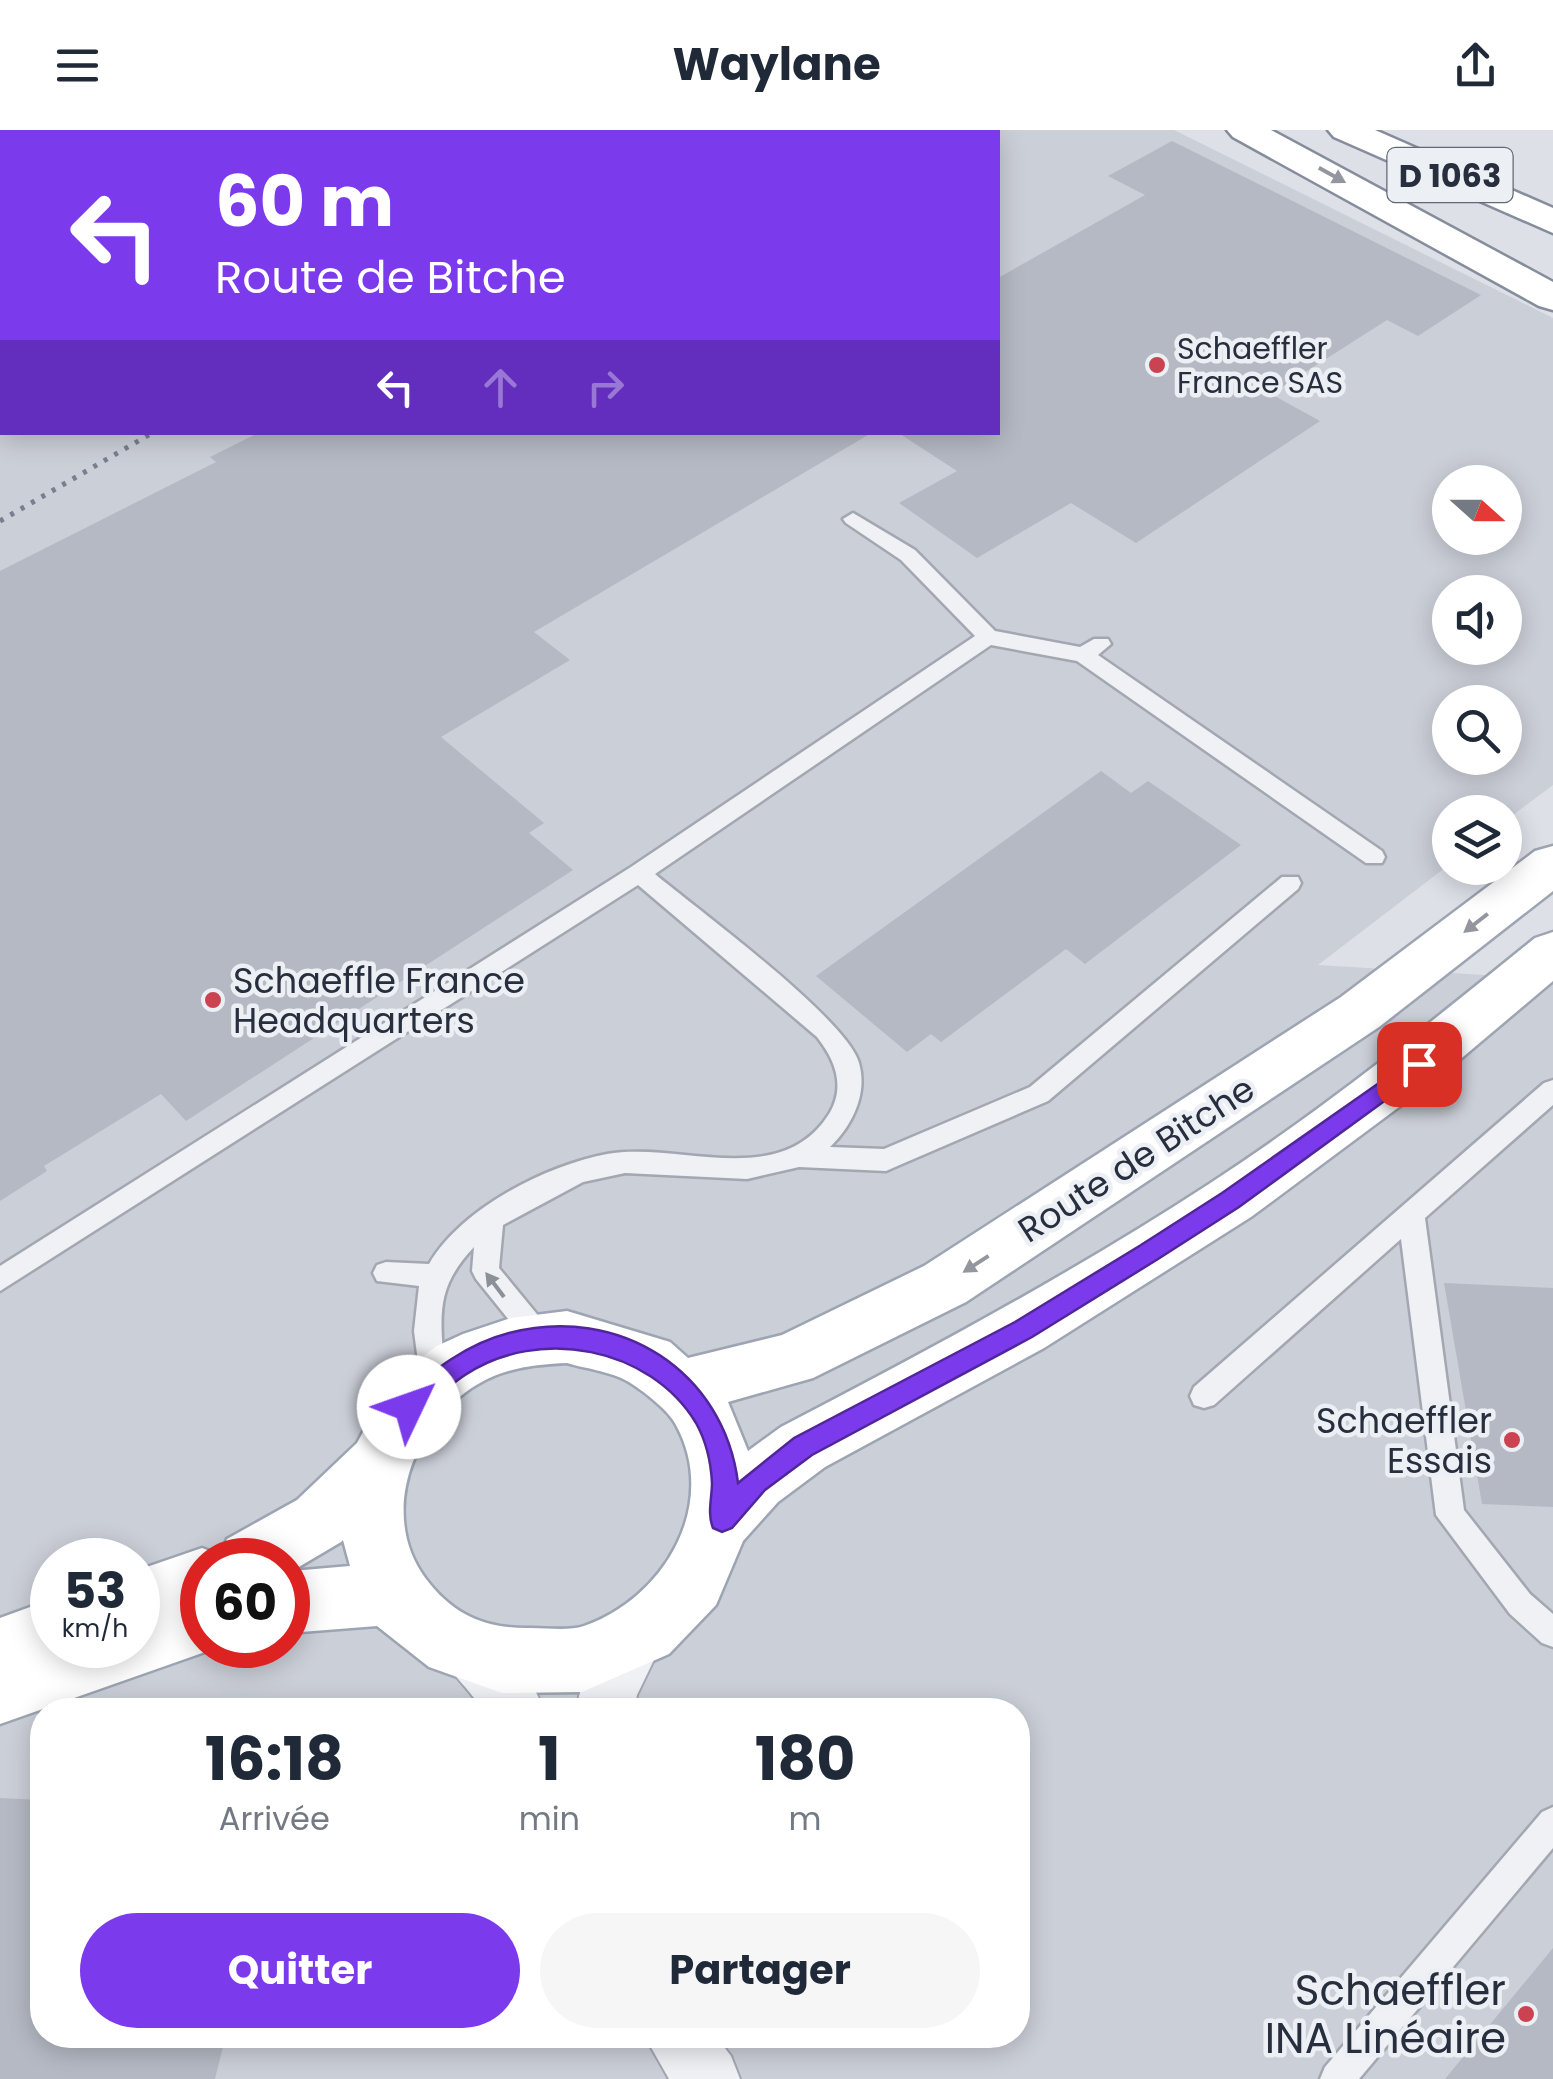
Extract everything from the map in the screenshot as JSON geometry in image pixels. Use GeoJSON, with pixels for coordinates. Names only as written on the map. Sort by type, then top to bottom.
{"type":"FeatureCollection","features":[{"type":"Feature","properties":{"kind":"main road"},"geometry":{"type":"LineString","coordinates":[[1245,130],[1553,298]]}},
{"type":"Feature","properties":{"kind":"main road","name":"D 1063"},"geometry":{"type":"LineString","coordinates":[[1346,130],[1553,222]]}},
{"type":"Feature","properties":{"kind":"main road","name":"D 1063"},"geometry":{"type":"LineString","coordinates":[[1416,130],[1553,190]]}},
{"type":"Feature","properties":{"kind":"main road","name":"Route de Bitche"},"geometry":{"type":"LineString","coordinates":[[683,1386],[792,1359],[945,1284],[1360,1012],[1553,864]]}},
{"type":"Feature","properties":{"kind":"main road"},"geometry":{"type":"LineString","coordinates":[[722,1520],[756,1482],[803,1446],[1023,1330],[1231,1200],[1419,1064],[1553,952]]}},
{"type":"Feature","properties":{"kind":"main road"},"geometry":{"type":"LineString","coordinates":[[540,1338],[580,1338],[618,1346],[664,1369],[683,1386],[704,1414],[719,1447],[725,1482],[722,1520],[711,1554],[693,1585],[668,1614],[636,1637],[604,1652],[567,1662],[531,1665],[468,1652],[426,1628],[401,1602],[382,1570],[372,1535],[370,1499],[378,1464],[409,1407],[432,1384],[483,1353],[540,1338]]}},
{"type":"Feature","properties":{"kind":"main road"},"geometry":{"type":"LineString","coordinates":[[289,1538],[319,1521],[378,1464]]}},
{"type":"Feature","properties":{"kind":"main road"},"geometry":{"type":"LineString","coordinates":[[310,1600],[377,1594],[401,1602]]}},
{"type":"Feature","properties":{"kind":"main road"},"geometry":{"type":"LineString","coordinates":[[0,1650],[30,1639]]}},
{"type":"Feature","properties":{"kind":"main road"},"geometry":{"type":"LineString","coordinates":[[0,1691],[68,1668]]}},
{"type":"Feature","properties":{"kind":"street"},"geometry":{"type":"LineString","coordinates":[[607,1698],[636,1637]]}},
{"type":"Feature","properties":{"kind":"street"},"geometry":{"type":"LineString","coordinates":[[468,1652],[492,1672],[508,1698]]}},
{"type":"Feature","properties":{"kind":"street"},"geometry":{"type":"LineString","coordinates":[[685,2048],[708,2079]]}},
{"type":"Feature","properties":{"kind":"lane"},"geometry":{"type":"LineString","coordinates":[[853,520],[908,555],[988,636],[1092,649],[1374,857]]}},
{"type":"Feature","properties":{"kind":"lane"},"geometry":{"type":"LineString","coordinates":[[0,1280],[639,872],[988,636]]}},
{"type":"Feature","properties":{"kind":"lane"},"geometry":{"type":"LineString","coordinates":[[432,1384],[427,1314],[435,1276],[446,1258],[490,1220],[552,1182],[594,1166],[624,1162],[762,1168],[797,1156],[822,1139],[844,1116],[851,1088],[846,1059],[826,1030],[639,872]]}},
{"type":"Feature","properties":{"kind":"lane"},"geometry":{"type":"LineString","coordinates":[[797,1156],[886,1160],[1038,1094],[1290,883]]}},
{"type":"Feature","properties":{"kind":"lane"},"geometry":{"type":"LineString","coordinates":[[1204,1396],[1553,1090]]}},
{"type":"Feature","properties":{"kind":"lane"},"geometry":{"type":"LineString","coordinates":[[1411,1213],[1450,1515],[1520,1604],[1553,1633]]}},
{"type":"Feature","properties":{"kind":"lane"},"geometry":{"type":"LineString","coordinates":[[490,1220],[484,1271],[540,1338]]}},
{"type":"Feature","properties":{"kind":"lane"},"geometry":{"type":"LineString","coordinates":[[386,1273],[435,1276]]}},
{"type":"Feature","properties":{"kind":"lane"},"geometry":{"type":"LineString","coordinates":[[1337,2079],[1553,1823]]}},
{"type":"Feature","properties":{"kind":"shaded area"},"geometry":{"type":"Polygon","coordinates":[[[1000,130],[1174,130],[1553,318],[1553,785],[1522,808],[1522,795],[1432,795],[1432,878],[1318,965],[1553,979],[1553,2079],[0,2079],[0,435],[1000,435],[1000,130]]]}},
{"type":"Feature","properties":{"kind":"building","name":"Schaeffler France SAS"},"geometry":{"type":"Polygon","coordinates":[[[1172,141],[1481,295],[1418,336],[1387,320],[1271,394],[1320,421],[1136,543],[1071,503],[977,558],[899,503],[957,471],[902,435],[1000,435],[1000,277],[1145,195],[1108,176],[1172,141]]]}},
{"type":"Feature","properties":{"kind":"building"},"geometry":{"type":"Polygon","coordinates":[[[254,435],[868,435],[534,632],[570,660],[441,737],[544,823],[529,833],[573,870],[186,1121],[161,1094],[44,1166],[47,1171],[0,1201],[0,571],[216,462],[210,457],[254,435]]]}},
{"type":"Feature","properties":{"kind":"building"},"geometry":{"type":"Polygon","coordinates":[[[1101,771],[1131,793],[1148,781],[1241,845],[1085,964],[1066,949],[941,1042],[931,1034],[907,1052],[816,976],[1101,771]]]}},
{"type":"Feature","properties":{"kind":"building","name":"Schaeffler Essais"},"geometry":{"type":"Polygon","coordinates":[[[1444,1283],[1553,1288],[1553,1507],[1482,1504],[1444,1283]]]}},
{"type":"Feature","properties":{"kind":"building"},"geometry":{"type":"Polygon","coordinates":[[[0,1798],[30,1799],[30,2048],[223,2048],[215,2079],[0,2079],[0,1798]]]}},
{"type":"Feature","properties":{"kind":"building","name":"Schaeffler INA Linéaire"},"geometry":{"type":"Polygon","coordinates":[[[1553,1948],[1553,2079],[1445,2079],[1553,1948]]]}},
{"type":"Feature","properties":{"kind":"railway"},"geometry":{"type":"LineString","coordinates":[[0,521],[149,435]]}},
{"type":"Feature","properties":{"kind":"place","name":"Schaeffler France SAS"},"geometry":{"type":"Point","coordinates":[1157,365]}},
{"type":"Feature","properties":{"kind":"place","name":"Schaeffle France Headquarters"},"geometry":{"type":"Point","coordinates":[213,1000]}},
{"type":"Feature","properties":{"kind":"place","name":"Schaeffler Essais"},"geometry":{"type":"Point","coordinates":[1512,1440]}},
{"type":"Feature","properties":{"kind":"place","name":"Schaeffler INA Linéaire"},"geometry":{"type":"Point","coordinates":[1526,2014]}},
{"type":"Feature","properties":{"kind":"route"},"geometry":{"type":"LineString","coordinates":[[409,1407],[456,1366],[511,1343],[567,1337],[618,1346],[664,1369],[704,1414],[719,1447],[725,1482],[722,1520],[756,1482],[803,1446],[1023,1330],[1150,1252],[1231,1200],[1419,1064]]}}]}
